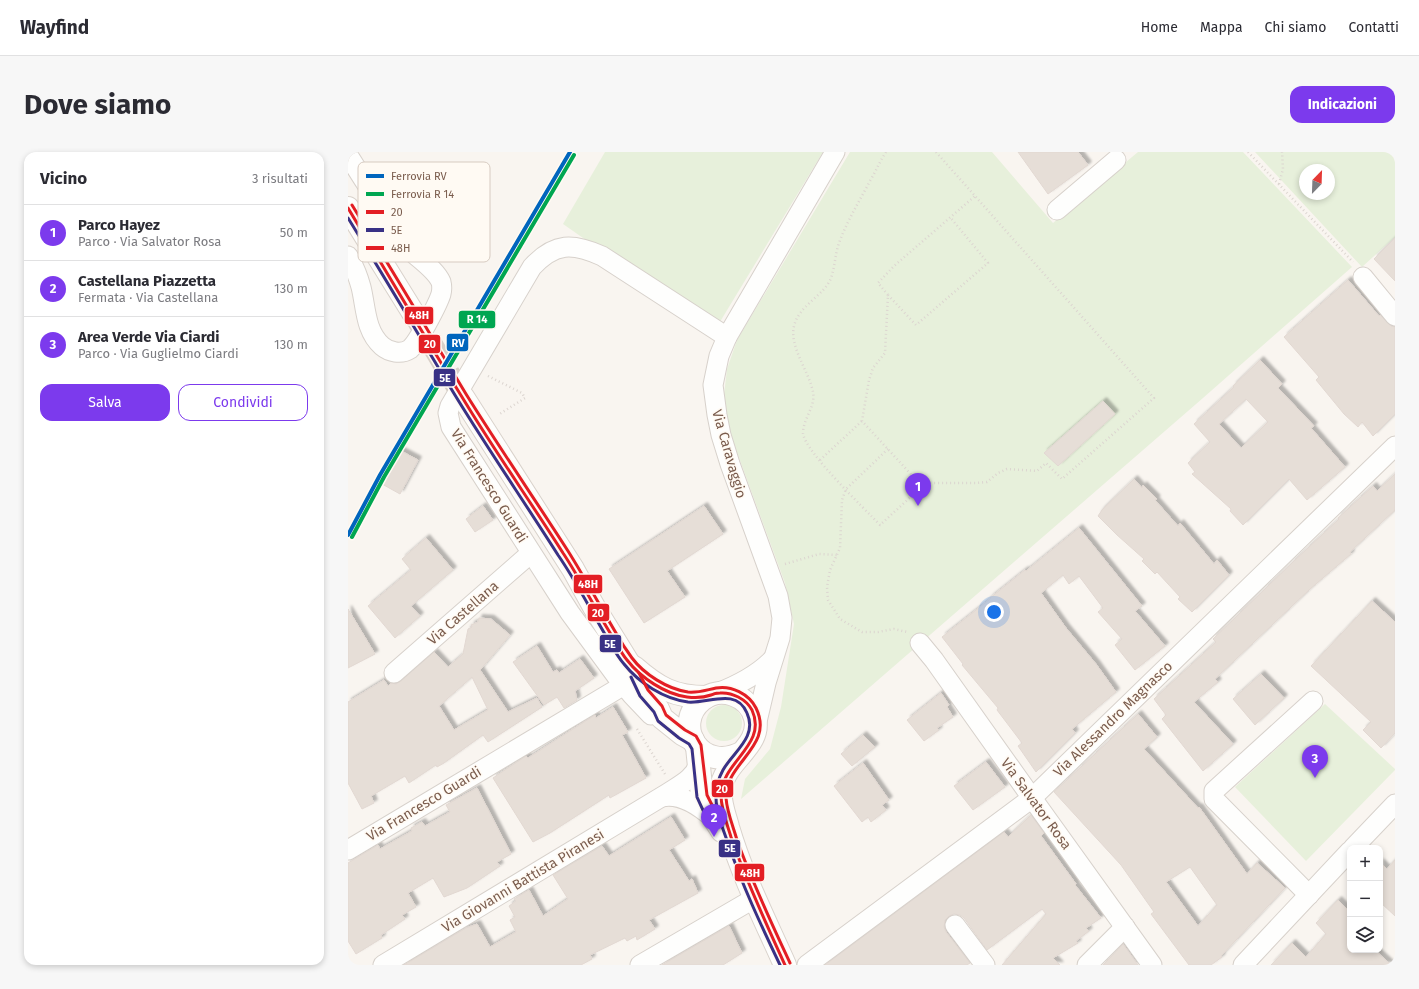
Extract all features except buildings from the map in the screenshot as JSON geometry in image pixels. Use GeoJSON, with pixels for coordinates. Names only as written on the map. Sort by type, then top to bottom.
{"type":"FeatureCollection","features":[{"type":"Feature","properties":{"kind":"street","name":"Via Caravaggio"},"geometry":{"type":"LineString","coordinates":[[755,732],[772,660],[780,638],[782,618],[778,596],[721,435],[714,399],[713,385],[715,371],[727,337],[835,152]]}},
{"type":"Feature","properties":{"kind":"street"},"geometry":{"type":"LineString","coordinates":[[348,155],[358,171]]}},
{"type":"Feature","properties":{"kind":"street"},"geometry":{"type":"LineString","coordinates":[[1057,210],[1117,155]]}},
{"type":"Feature","properties":{"kind":"street"},"geometry":{"type":"LineString","coordinates":[[348,208],[358,224]]}},
{"type":"Feature","properties":{"kind":"street","name":"Via Francesco Guardi"},"geometry":{"type":"LineString","coordinates":[[662,718],[653,717],[624,685],[570,613],[451,427],[448,413],[450,406],[532,267],[545,255],[564,247],[577,247],[590,250],[602,256],[727,337]]}},
{"type":"Feature","properties":{"kind":"street"},"geometry":{"type":"LineString","coordinates":[[348,256],[361,287],[372,334],[382,346],[388,350],[396,352],[409,349],[416,340],[438,302],[442,288],[441,282],[424,262]]}},
{"type":"Feature","properties":{"kind":"street"},"geometry":{"type":"LineString","coordinates":[[382,262],[415,316]]}},
{"type":"Feature","properties":{"kind":"street"},"geometry":{"type":"LineString","coordinates":[[1363,277],[1395,316]]}},
{"type":"Feature","properties":{"kind":"street"},"geometry":{"type":"LineString","coordinates":[[463,397],[573,569],[594,607],[628,662],[644,693],[658,709],[662,718],[682,734],[696,750],[706,755],[718,759],[729,758],[743,752]]}},
{"type":"Feature","properties":{"kind":"street","name":"Via Alessandro Magnasco"},"geometry":{"type":"LineString","coordinates":[[807,965],[1032,798],[1395,446]]}},
{"type":"Feature","properties":{"kind":"street","name":"Via Castellana"},"geometry":{"type":"LineString","coordinates":[[394,673],[531,553]]}},
{"type":"Feature","properties":{"kind":"street","name":"Via Salvator Rosa"},"geometry":{"type":"LineString","coordinates":[[920,643],[934,660],[1152,965]]}},
{"type":"Feature","properties":{"kind":"street"},"geometry":{"type":"LineString","coordinates":[[735,850],[713,818],[702,796],[696,750],[689,727],[691,715],[698,703],[754,676],[772,660]]}},
{"type":"Feature","properties":{"kind":"street"},"geometry":{"type":"LineString","coordinates":[[628,662],[652,682],[679,694],[690,697],[727,693],[736,695],[748,705],[755,718],[755,732],[751,743],[728,770],[721,788],[722,805],[735,850],[785,965]]}},
{"type":"Feature","properties":{"kind":"street","name":"Via Francesco Guardi"},"geometry":{"type":"LineString","coordinates":[[348,850],[624,685]]}},
{"type":"Feature","properties":{"kind":"street"},"geometry":{"type":"LineString","coordinates":[[1309,895],[1214,799],[1214,791],[1313,701]]}},
{"type":"Feature","properties":{"kind":"street","name":"Via Giovanni Battista Piranesi"},"geometry":{"type":"LineString","coordinates":[[383,965],[662,797],[691,777],[697,769],[696,750]]}},
{"type":"Feature","properties":{"kind":"street"},"geometry":{"type":"LineString","coordinates":[[662,797],[669,795],[682,798],[713,818]]}},
{"type":"Feature","properties":{"kind":"street"},"geometry":{"type":"LineString","coordinates":[[1356,845],[1395,804]]}},
{"type":"Feature","properties":{"kind":"street"},"geometry":{"type":"LineString","coordinates":[[1243,965],[1347,854]]}},
{"type":"Feature","properties":{"kind":"street"},"geometry":{"type":"LineString","coordinates":[[640,965],[755,898]]}},
{"type":"Feature","properties":{"kind":"street"},"geometry":{"type":"LineString","coordinates":[[955,925],[985,965]]}},
{"type":"Feature","properties":{"kind":"street"},"geometry":{"type":"LineString","coordinates":[[1086,965],[1125,927]]}},
{"type":"Feature","properties":{"kind":"path"},"geometry":{"type":"LineString","coordinates":[[886,152],[853,212],[839,244],[830,279],[826,286],[800,314],[794,326],[794,340],[814,393],[803,433],[813,453],[880,525],[926,483]]}},
{"type":"Feature","properties":{"kind":"path"},"geometry":{"type":"LineString","coordinates":[[862,421],[919,483],[987,482],[998,473],[1007,469],[1036,471],[1046,463],[1062,479],[1154,398],[936,152]]}},
{"type":"Feature","properties":{"kind":"path"},"geometry":{"type":"LineString","coordinates":[[1248,152],[1356,266],[1363,277]]}},
{"type":"Feature","properties":{"kind":"path"},"geometry":{"type":"LineString","coordinates":[[1279,184],[1283,169],[1282,152]]}},
{"type":"Feature","properties":{"kind":"path"},"geometry":{"type":"LineString","coordinates":[[950,217],[988,263],[916,325],[878,283],[894,266],[950,217],[975,196]]}},
{"type":"Feature","properties":{"kind":"path"},"geometry":{"type":"LineString","coordinates":[[820,460],[862,421],[872,368],[885,353],[888,295]]}},
{"type":"Feature","properties":{"kind":"path"},"geometry":{"type":"LineString","coordinates":[[473,367],[522,394],[525,398],[494,417]]}},
{"type":"Feature","properties":{"kind":"path"},"geometry":{"type":"LineString","coordinates":[[888,449],[846,490],[842,500],[840,548],[830,570],[827,587],[828,600],[840,619],[862,632],[878,632],[894,629],[910,633],[920,643]]}},
{"type":"Feature","properties":{"kind":"path"},"geometry":{"type":"LineString","coordinates":[[768,569],[819,554],[837,555]]}},
{"type":"Feature","properties":{"kind":"green space"},"geometry":{"type":"Polygon","coordinates":[[[605,152],[823,152],[715,330],[563,224],[605,152]]]}},
{"type":"Feature","properties":{"kind":"green space"},"geometry":{"type":"Polygon","coordinates":[[[850,152],[992,152],[1053,223],[1138,152],[1243,152],[1352,267],[741,799],[745,779],[770,749],[781,707],[794,624],[785,583],[728,428],[724,395],[727,369],[737,340],[850,152]]]}},
{"type":"Feature","properties":{"kind":"green space"},"geometry":{"type":"Polygon","coordinates":[[[1255,152],[1395,152],[1395,237],[1362,267],[1300,200],[1335,200],[1335,164],[1299,164],[1299,199],[1255,152]]]}},
{"type":"Feature","properties":{"kind":"green space"},"geometry":{"type":"Polygon","coordinates":[[[1325,704],[1395,770],[1306,861],[1235,787],[1325,704]]]}},
{"type":"Feature","properties":{"kind":"green space"},"geometry":{"type":"Polygon","coordinates":[[[721,705],[727,705],[737,710],[742,723],[737,736],[727,741],[721,741],[711,736],[706,726],[706,720],[711,710],[721,705]]]}},
{"type":"Feature","properties":{"kind":"tunnel"},"geometry":{"type":"LineString","coordinates":[[415,316],[463,397]]}},
{"type":"Feature","properties":{"kind":"rail line","name":"RV"},"geometry":{"type":"LineString","coordinates":[[348,535],[380,475],[570,152]]}},
{"type":"Feature","properties":{"kind":"transit line"},"geometry":{"type":"LineString","coordinates":[[352,537],[384,477],[574,155]]}},
{"type":"Feature","properties":{"kind":"transit line","name":"48H"},"geometry":{"type":"LineString","coordinates":[[352,205],[358,215]]}},
{"type":"Feature","properties":{"kind":"transit line","name":"20"},"geometry":{"type":"LineString","coordinates":[[348,208],[358,225]]}},
{"type":"Feature","properties":{"kind":"transit line","name":"5E"},"geometry":{"type":"LineString","coordinates":[[348,218],[358,234]]}},
{"type":"Feature","properties":{"kind":"transit line","name":"5E"},"geometry":{"type":"LineString","coordinates":[[375,262],[470,419],[571,575],[621,661],[637,678],[661,694],[688,702],[721,698],[729,699],[742,705],[747,713],[750,722],[747,737],[721,773],[717,787],[716,803],[720,821],[739,874],[780,965]]}},
{"type":"Feature","properties":{"kind":"transit line","name":"20"},"geometry":{"type":"LineString","coordinates":[[380,262],[474,417],[570,563],[627,660],[646,679],[662,689],[679,695],[696,698],[705,697],[716,693],[734,695],[746,703],[752,710],[755,722],[754,733],[723,783],[721,800],[726,822],[743,870],[785,965]]}},
{"type":"Feature","properties":{"kind":"transit line","name":"48H"},"geometry":{"type":"LineString","coordinates":[[387,262],[466,394],[568,551],[632,658],[649,675],[672,688],[688,692],[722,687],[733,689],[749,699],[756,708],[760,722],[759,733],[755,744],[733,774],[728,785],[726,798],[737,840],[749,871],[790,963]]}},
{"type":"Feature","properties":{"kind":"transit line","name":"48H"},"geometry":{"type":"LineString","coordinates":[[639,673],[648,690],[662,706],[666,715],[685,730],[696,736],[701,745],[707,795],[718,817]]}},
{"type":"Feature","properties":{"kind":"transit line","name":"5E"},"geometry":{"type":"LineString","coordinates":[[631,677],[640,696],[654,712],[658,721],[689,744],[692,749],[697,797],[708,821]]}},
{"type":"Feature","properties":{"kind":"place","name":"Parco Hayez"},"geometry":{"type":"Point","coordinates":[918,506]}},
{"type":"Feature","properties":{"kind":"place","name":"Area Verde Via Ciardi"},"geometry":{"type":"Point","coordinates":[1315,778]}},
{"type":"Feature","properties":{"kind":"place","name":"Castellana Piazzetta"},"geometry":{"type":"Point","coordinates":[714,837]}}]}
